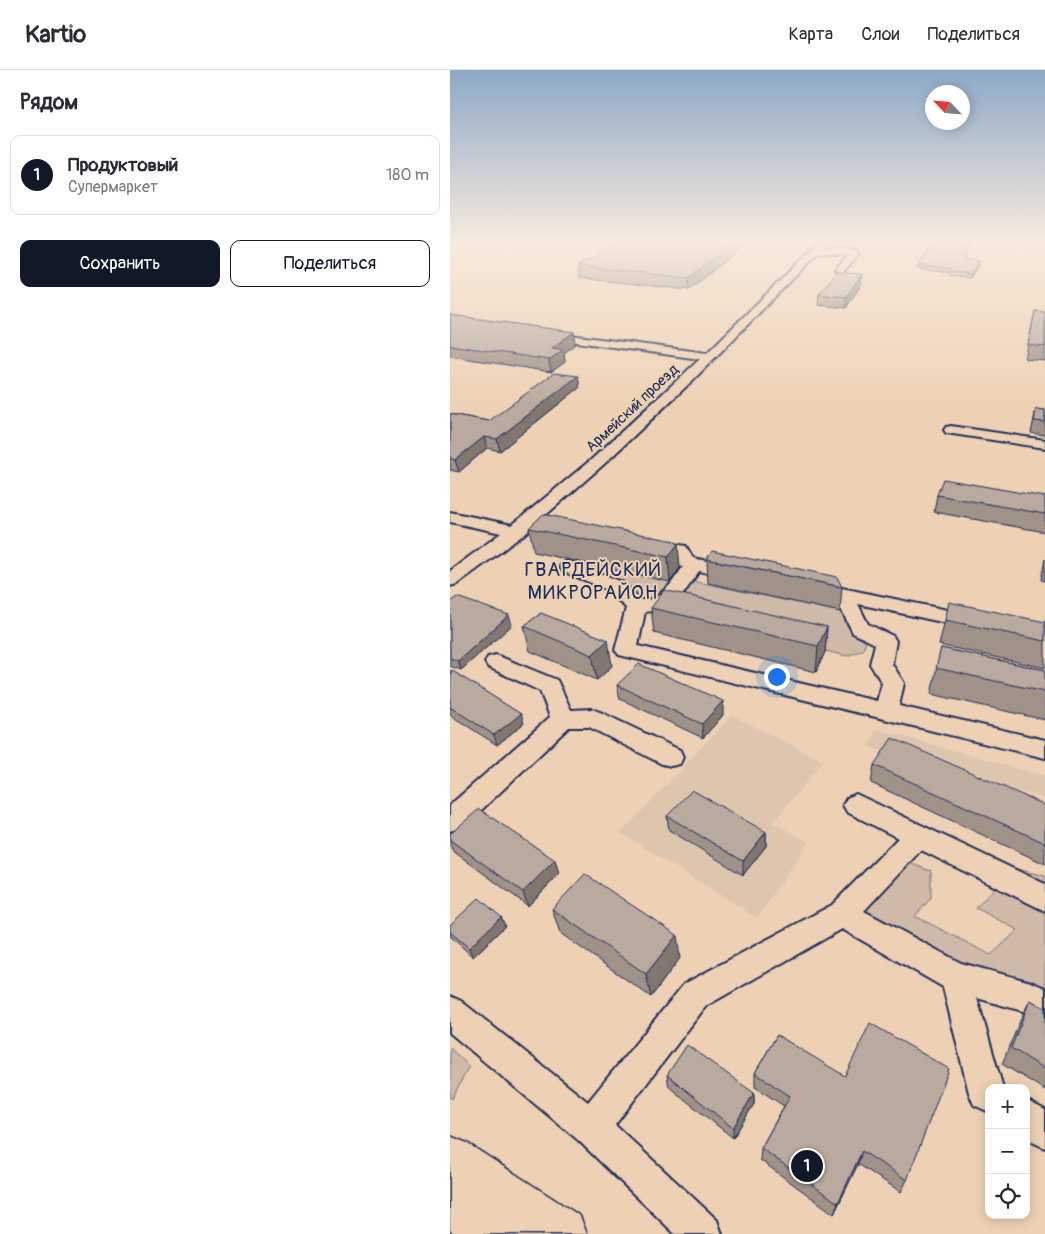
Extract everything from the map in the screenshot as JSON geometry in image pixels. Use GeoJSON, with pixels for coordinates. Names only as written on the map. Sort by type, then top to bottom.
{"type":"FeatureCollection","features":[{"type":"Feature","properties":{"kind":"main road"},"geometry":{"type":"LineString","coordinates":[[450,1160],[562,1234]]}},
{"type":"Feature","properties":{"kind":"main road"},"geometry":{"type":"LineString","coordinates":[[450,1198],[494,1234]]}},
{"type":"Feature","properties":{"kind":"street","name":"Армейский проезд"},"geometry":{"type":"LineString","coordinates":[[450,580],[517,531],[626,438],[769,297]]}},
{"type":"Feature","properties":{"kind":"street"},"geometry":{"type":"LineString","coordinates":[[536,333],[709,357]]}},
{"type":"Feature","properties":{"kind":"street"},"geometry":{"type":"LineString","coordinates":[[951,430],[1045,444]]}},
{"type":"Feature","properties":{"kind":"street"},"geometry":{"type":"LineString","coordinates":[[450,518],[517,531]]}},
{"type":"Feature","properties":{"kind":"street"},"geometry":{"type":"LineString","coordinates":[[634,541],[680,550],[685,562],[750,575]]}},
{"type":"Feature","properties":{"kind":"street"},"geometry":{"type":"LineString","coordinates":[[569,567],[615,586],[636,607],[659,605],[677,589],[694,564]]}},
{"type":"Feature","properties":{"kind":"street"},"geometry":{"type":"LineString","coordinates":[[797,585],[988,625]]}},
{"type":"Feature","properties":{"kind":"street"},"geometry":{"type":"LineString","coordinates":[[844,595],[860,628],[886,642],[881,664],[893,683],[886,711]]}},
{"type":"Feature","properties":{"kind":"street"},"geometry":{"type":"LineString","coordinates":[[636,607],[626,650],[1045,749]]}},
{"type":"Feature","properties":{"kind":"street"},"geometry":{"type":"LineString","coordinates":[[496,662],[549,686],[563,719]]}},
{"type":"Feature","properties":{"kind":"street"},"geometry":{"type":"LineString","coordinates":[[455,808],[563,719],[592,718],[671,756]]}},
{"type":"Feature","properties":{"kind":"street"},"geometry":{"type":"LineString","coordinates":[[856,804],[1045,898]]}},
{"type":"Feature","properties":{"kind":"street"},"geometry":{"type":"LineString","coordinates":[[591,1127],[695,995],[842,914],[918,835]]}},
{"type":"Feature","properties":{"kind":"street"},"geometry":{"type":"LineString","coordinates":[[842,914],[956,977],[1031,998],[1045,1005]]}},
{"type":"Feature","properties":{"kind":"street"},"geometry":{"type":"LineString","coordinates":[[956,977],[985,1089]]}},
{"type":"Feature","properties":{"kind":"street"},"geometry":{"type":"LineString","coordinates":[[450,1012],[591,1127],[702,1234]]}},
{"type":"Feature","properties":{"kind":"street"},"geometry":{"type":"LineString","coordinates":[[1030,1121],[1045,1130]]}},
{"type":"Feature","properties":{"kind":"shaded area"},"geometry":{"type":"Polygon","coordinates":[[[587,559],[846,613],[844,623],[869,633],[863,650],[847,656],[666,615],[581,568],[587,559]]]}},
{"type":"Feature","properties":{"kind":"shaded area"},"geometry":{"type":"Polygon","coordinates":[[[732,715],[823,761],[773,823],[809,842],[757,918],[621,833],[732,715]]]}},
{"type":"Feature","properties":{"kind":"shaded area"},"geometry":{"type":"Polygon","coordinates":[[[877,729],[1045,776],[1045,799],[868,747],[877,729]]]}},
{"type":"Feature","properties":{"kind":"shaded area"},"geometry":{"type":"Polygon","coordinates":[[[896,858],[931,871],[931,898],[915,916],[991,955],[1018,930],[976,908],[1013,868],[1045,876],[1045,988],[956,977],[842,914],[896,858]]]}},
{"type":"Feature","properties":{"kind":"shaded area"},"geometry":{"type":"Polygon","coordinates":[[[450,1048],[469,1066],[452,1099],[450,1097],[450,1048]]]}},
{"type":"Feature","properties":{"kind":"building"},"geometry":{"type":"Polygon","coordinates":[[[1035,311],[1045,312],[1045,347],[1028,345],[1035,311]]]}},
{"type":"Feature","properties":{"kind":"building"},"geometry":{"type":"Polygon","coordinates":[[[450,315],[574,332],[552,348],[563,350],[549,360],[450,345],[450,315]]]}},
{"type":"Feature","properties":{"kind":"building"},"geometry":{"type":"Polygon","coordinates":[[[554,373],[578,376],[497,439],[484,437],[455,460],[450,458],[450,414],[489,421],[554,373]]]}},
{"type":"Feature","properties":{"kind":"building"},"geometry":{"type":"Polygon","coordinates":[[[1036,409],[1045,410],[1045,422],[1034,421],[1036,409]]]}},
{"type":"Feature","properties":{"kind":"building"},"geometry":{"type":"Polygon","coordinates":[[[943,479],[1045,497],[1045,514],[937,495],[943,479]]]}},
{"type":"Feature","properties":{"kind":"building"},"geometry":{"type":"Polygon","coordinates":[[[543,514],[674,541],[678,544],[668,557],[529,528],[543,514]]]}},
{"type":"Feature","properties":{"kind":"building"},"geometry":{"type":"Polygon","coordinates":[[[712,551],[837,577],[842,587],[707,559],[712,551]]]}},
{"type":"Feature","properties":{"kind":"building"},"geometry":{"type":"Polygon","coordinates":[[[664,590],[827,627],[818,646],[651,608],[664,590]]]}},
{"type":"Feature","properties":{"kind":"building"},"geometry":{"type":"Polygon","coordinates":[[[457,597],[509,615],[458,661],[450,658],[450,602],[457,597]]]}},
{"type":"Feature","properties":{"kind":"building"},"geometry":{"type":"Polygon","coordinates":[[[949,602],[1045,622],[1045,641],[945,620],[949,602]]]}},
{"type":"Feature","properties":{"kind":"building"},"geometry":{"type":"Polygon","coordinates":[[[541,613],[608,640],[592,655],[524,626],[541,613]]]}},
{"type":"Feature","properties":{"kind":"building"},"geometry":{"type":"Polygon","coordinates":[[[941,648],[1045,670],[1045,692],[936,668],[941,648]]]}},
{"type":"Feature","properties":{"kind":"building"},"geometry":{"type":"Polygon","coordinates":[[[639,664],[723,701],[702,724],[617,685],[639,664]]]}},
{"type":"Feature","properties":{"kind":"building"},"geometry":{"type":"Polygon","coordinates":[[[451,670],[521,714],[494,735],[450,707],[451,670]]]}},
{"type":"Feature","properties":{"kind":"building"},"geometry":{"type":"Polygon","coordinates":[[[892,738],[1045,805],[1045,843],[874,765],[892,738]]]}},
{"type":"Feature","properties":{"kind":"building"},"geometry":{"type":"Polygon","coordinates":[[[692,790],[766,832],[743,861],[667,816],[692,790]]]}},
{"type":"Feature","properties":{"kind":"building"},"geometry":{"type":"Polygon","coordinates":[[[479,809],[555,860],[523,892],[450,840],[450,834],[479,809]]]}},
{"type":"Feature","properties":{"kind":"building"},"geometry":{"type":"Polygon","coordinates":[[[585,874],[677,935],[646,974],[552,909],[585,874]]]}},
{"type":"Feature","properties":{"kind":"building"},"geometry":{"type":"Polygon","coordinates":[[[479,898],[501,917],[469,948],[450,932],[450,925],[479,898]]]}},
{"type":"Feature","properties":{"kind":"building"},"geometry":{"type":"Polygon","coordinates":[[[1030,1000],[1045,1008],[1045,1069],[1011,1048],[1030,1000]]]}},
{"type":"Feature","properties":{"kind":"building"},"geometry":{"type":"Polygon","coordinates":[[[870,1023],[949,1069],[907,1180],[862,1151],[838,1203],[761,1148],[790,1096],[755,1073],[777,1035],[845,1076],[870,1023]]]}},
{"type":"Feature","properties":{"kind":"building"},"geometry":{"type":"Polygon","coordinates":[[[687,1045],[754,1093],[733,1128],[667,1075],[687,1045]]]}},
{"type":"Feature","properties":{"kind":"place","name":"Продуктовый"},"geometry":{"type":"Point","coordinates":[807,1166]}},
{"type":"Feature","properties":{"kind":"district","name":"ГВАРДЕЙСКИЙ МИКРОРАЙОН"},"geometry":{"type":"Point","coordinates":[593,580]}}]}
